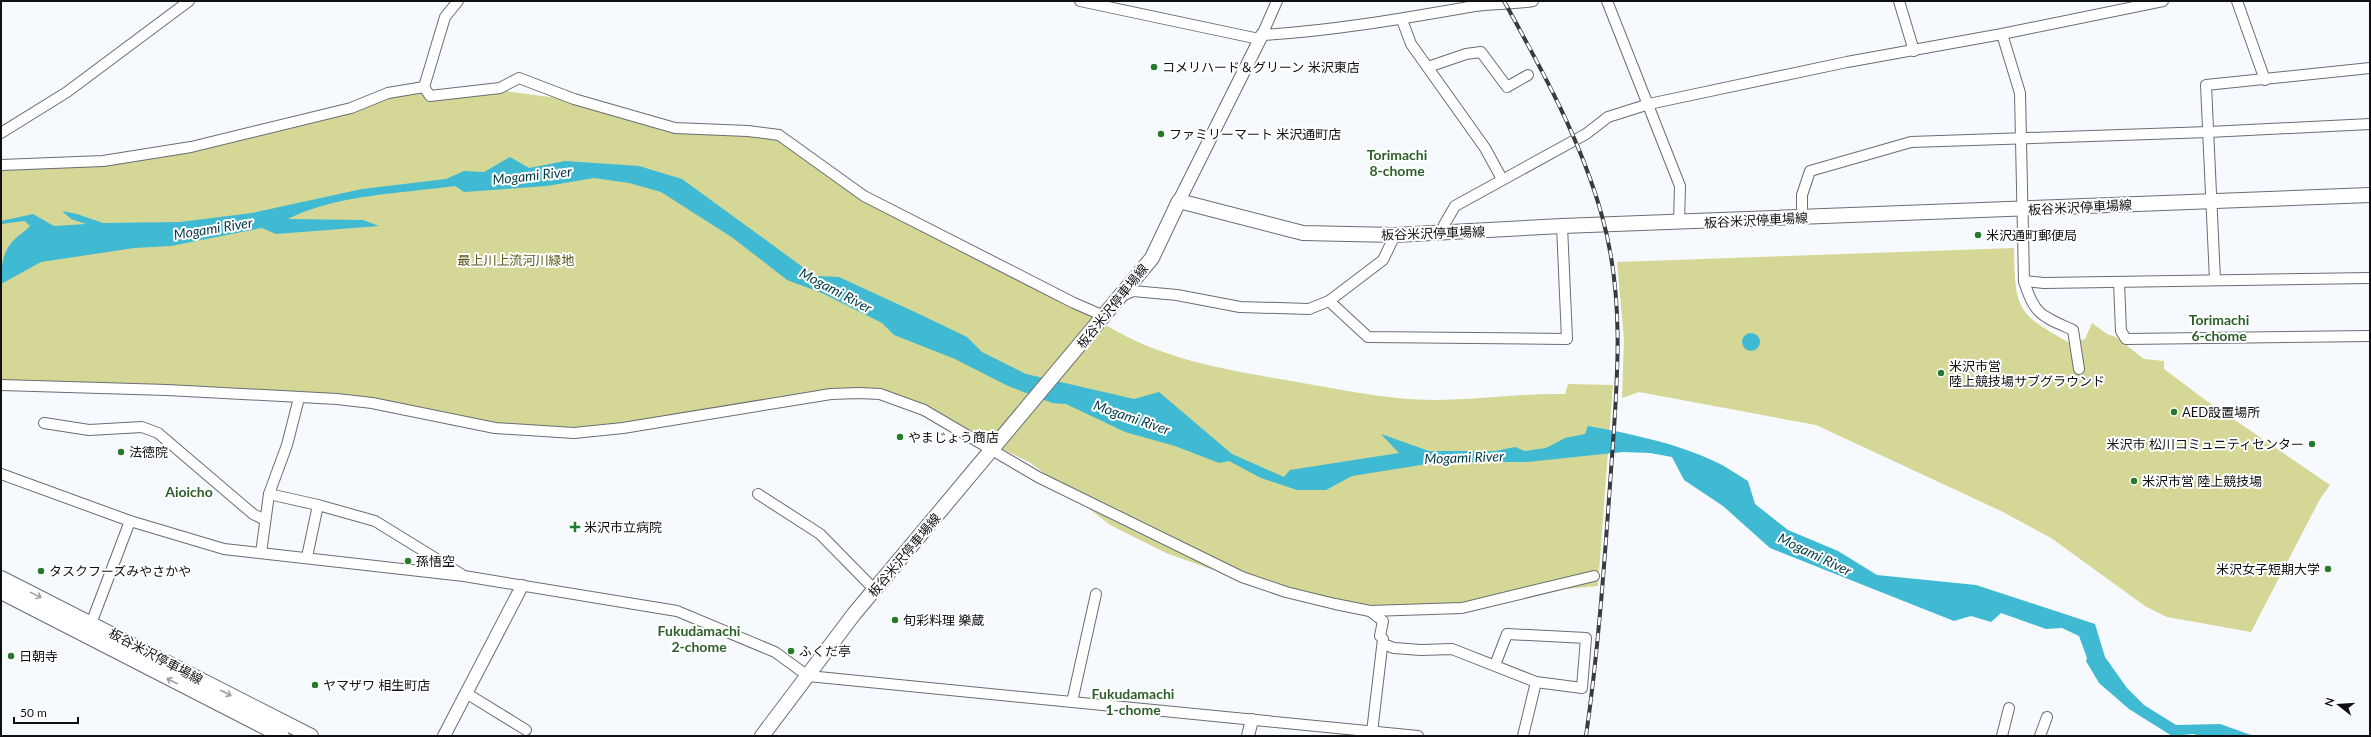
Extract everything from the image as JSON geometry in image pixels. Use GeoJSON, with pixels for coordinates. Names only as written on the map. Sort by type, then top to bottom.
{"type":"FeatureCollection","features":[{"type":"Feature","properties":{"kind":"main road","name":"板谷米沢停車場線"},"geometry":{"type":"LineString","coordinates":[[762,736],[845,626],[1122,296],[1152,258],[1179,201],[1302,233],[1395,235],[1442,234],[1562,226],[2022,210],[2370,195]]}},
{"type":"Feature","properties":{"kind":"main road","name":"板谷米沢停車場線"},"geometry":{"type":"LineString","coordinates":[[1,578],[92,623],[310,736]]}},
{"type":"Feature","properties":{"kind":"main road","name":"板谷米沢停車場線"},"geometry":{"type":"LineString","coordinates":[[1,592],[86,637],[282,736]]}},
{"type":"Feature","properties":{"kind":"street"},"geometry":{"type":"LineString","coordinates":[[1,133],[67,92],[189,1]]}},
{"type":"Feature","properties":{"kind":"street"},"geometry":{"type":"LineString","coordinates":[[424,87],[445,16],[458,1]]}},
{"type":"Feature","properties":{"kind":"street"},"geometry":{"type":"LineString","coordinates":[[1080,1],[1260,37],[1402,20],[1490,2],[1533,1]]}},
{"type":"Feature","properties":{"kind":"street"},"geometry":{"type":"LineString","coordinates":[[1179,201],[1277,1]]}},
{"type":"Feature","properties":{"kind":"street"},"geometry":{"type":"LineString","coordinates":[[1607,1],[1649,104],[1680,186],[1679,223]]}},
{"type":"Feature","properties":{"kind":"street"},"geometry":{"type":"LineString","coordinates":[[1899,1],[1914,51]]}},
{"type":"Feature","properties":{"kind":"street"},"geometry":{"type":"LineString","coordinates":[[1442,234],[1444,224],[1455,206],[1586,134],[1608,117],[1649,104],[1847,62],[1914,51],[2163,1]]}},
{"type":"Feature","properties":{"kind":"street"},"geometry":{"type":"LineString","coordinates":[[2237,1],[2265,80]]}},
{"type":"Feature","properties":{"kind":"street"},"geometry":{"type":"LineString","coordinates":[[1402,20],[1411,44],[1485,148],[1502,179]]}},
{"type":"Feature","properties":{"kind":"street"},"geometry":{"type":"LineString","coordinates":[[2002,34],[2020,92],[2024,280],[2032,305],[2045,318],[2073,330],[2079,369]]}},
{"type":"Feature","properties":{"kind":"street"},"geometry":{"type":"LineString","coordinates":[[1428,67],[1466,54],[1481,52],[1507,86],[1528,75]]}},
{"type":"Feature","properties":{"kind":"street"},"geometry":{"type":"LineString","coordinates":[[2215,280],[2213,201],[2206,85],[2239,80],[2265,80],[2370,68]]}},
{"type":"Feature","properties":{"kind":"street"},"geometry":{"type":"LineString","coordinates":[[424,87],[430,96],[500,88],[519,78],[574,99],[675,128],[748,131],[779,136],[864,196],[1074,303],[1101,320]]}},
{"type":"Feature","properties":{"kind":"street"},"geometry":{"type":"LineString","coordinates":[[1,165],[103,161],[191,147],[351,108],[388,93],[424,87]]}},
{"type":"Feature","properties":{"kind":"street"},"geometry":{"type":"LineString","coordinates":[[1802,218],[1802,195],[1810,171],[1910,142],[2209,132],[2370,124]]}},
{"type":"Feature","properties":{"kind":"street"},"geometry":{"type":"LineString","coordinates":[[1329,301],[1368,337],[1568,339],[1562,226]]}},
{"type":"Feature","properties":{"kind":"street"},"geometry":{"type":"LineString","coordinates":[[1122,296],[1132,291],[1177,295],[1240,307],[1309,309],[1329,301],[1383,260],[1395,235]]}},
{"type":"Feature","properties":{"kind":"street"},"geometry":{"type":"LineString","coordinates":[[2024,280],[2044,283],[2370,278]]}},
{"type":"Feature","properties":{"kind":"street"},"geometry":{"type":"LineString","coordinates":[[2119,282],[2121,331],[2126,338],[2370,336]]}},
{"type":"Feature","properties":{"kind":"street"},"geometry":{"type":"LineString","coordinates":[[1,385],[167,390],[337,399],[372,403],[495,428],[574,432],[623,428],[782,400],[859,393],[880,394],[924,410],[995,447],[1088,504],[1242,577],[1286,592],[1370,611],[1462,608],[1594,576]]}},
{"type":"Feature","properties":{"kind":"street"},"geometry":{"type":"LineString","coordinates":[[261,553],[269,494],[287,445],[299,398]]}},
{"type":"Feature","properties":{"kind":"street"},"geometry":{"type":"LineString","coordinates":[[44,423],[89,430],[142,427],[158,433],[253,514],[265,520]]}},
{"type":"Feature","properties":{"kind":"street"},"geometry":{"type":"LineString","coordinates":[[2,475],[130,521],[224,548],[464,576],[677,612],[775,652],[808,676],[1418,736]]}},
{"type":"Feature","properties":{"kind":"street"},"geometry":{"type":"LineString","coordinates":[[269,494],[318,505],[375,521],[464,576]]}},
{"type":"Feature","properties":{"kind":"street"},"geometry":{"type":"LineString","coordinates":[[758,494],[820,534],[875,590]]}},
{"type":"Feature","properties":{"kind":"street"},"geometry":{"type":"LineString","coordinates":[[307,557],[318,505]]}},
{"type":"Feature","properties":{"kind":"street"},"geometry":{"type":"LineString","coordinates":[[86,637],[130,521]]}},
{"type":"Feature","properties":{"kind":"street"},"geometry":{"type":"LineString","coordinates":[[444,736],[522,586]]}},
{"type":"Feature","properties":{"kind":"street"},"geometry":{"type":"LineString","coordinates":[[1072,702],[1096,594]]}},
{"type":"Feature","properties":{"kind":"street"},"geometry":{"type":"LineString","coordinates":[[1370,611],[1383,621],[1380,636],[1383,639],[1383,644],[1372,732]]}},
{"type":"Feature","properties":{"kind":"street"},"geometry":{"type":"LineString","coordinates":[[1383,644],[1394,648],[1421,650],[1452,649],[1536,682],[1582,688],[1586,638],[1507,634],[1495,665]]}},
{"type":"Feature","properties":{"kind":"street"},"geometry":{"type":"LineString","coordinates":[[1523,736],[1536,682]]}},
{"type":"Feature","properties":{"kind":"street"},"geometry":{"type":"LineString","coordinates":[[466,693],[526,730]]}},
{"type":"Feature","properties":{"kind":"street"},"geometry":{"type":"LineString","coordinates":[[2002,736],[2009,708]]}},
{"type":"Feature","properties":{"kind":"street"},"geometry":{"type":"LineString","coordinates":[[2040,736],[2047,717]]}},
{"type":"Feature","properties":{"kind":"street"},"geometry":{"type":"LineString","coordinates":[[1248,736],[1252,720]]}},
{"type":"Feature","properties":{"kind":"green space","name":"最上川上流河川緑地"},"geometry":{"type":"Polygon","coordinates":[[[422,90],[429,99],[497,90],[573,100],[642,123],[776,138],[862,198],[1093,317],[1118,332],[1170,354],[1223,369],[1386,397],[1418,400],[1450,400],[1565,394],[1568,384],[1613,385],[1598,586],[1544,591],[1462,612],[1391,616],[1285,596],[1166,553],[1110,525],[1031,463],[881,390],[622,425],[557,430],[495,426],[372,401],[1,381],[1,168],[104,163],[422,90]]]}},
{"type":"Feature","properties":{"kind":"green space"},"geometry":{"type":"Polygon","coordinates":[[[2014,248],[2014,268],[2018,297],[2022,307],[2029,316],[2039,324],[2070,343],[2085,339],[2092,323],[2107,334],[2116,337],[2144,359],[2164,361],[2164,369],[2204,399],[2330,485],[2320,499],[2251,632],[2167,617],[2145,606],[2051,538],[2001,511],[1816,425],[1639,392],[1622,398],[1624,339],[1617,262],[2014,248]]]}},
{"type":"Feature","properties":{"kind":"water","name":"Mogami River"},"geometry":{"type":"Polygon","coordinates":[[[510,157],[529,168],[565,161],[639,166],[682,179],[815,276],[839,277],[917,313],[967,337],[982,352],[1026,374],[1134,399],[1159,392],[1232,454],[1284,477],[1290,470],[1399,453],[1381,434],[1429,451],[1495,451],[1515,447],[1525,451],[1546,448],[1565,438],[1585,434],[1588,426],[1670,444],[1701,455],[1720,464],[1748,481],[1755,504],[1788,530],[1838,551],[1877,575],[1976,585],[2095,624],[2105,657],[2127,688],[2144,705],[2176,725],[2220,724],[2254,736],[2201,736],[2193,734],[2172,736],[2129,709],[2099,683],[2086,661],[2087,658],[2079,636],[2062,628],[2046,629],[2001,613],[1991,622],[1971,616],[1954,621],[1770,548],[1723,506],[1684,480],[1672,457],[1650,453],[1623,452],[1527,462],[1440,462],[1352,476],[1326,490],[1297,490],[1261,478],[1229,461],[1219,463],[1175,446],[1125,432],[1066,404],[1052,403],[1008,386],[955,359],[894,335],[882,323],[822,293],[787,280],[733,238],[661,192],[629,183],[594,178],[547,186],[464,192],[455,186],[370,196],[326,205],[306,211],[288,219],[363,220],[379,226],[276,234],[262,228],[171,246],[134,248],[41,262],[1,284],[3,260],[8,248],[16,238],[30,226],[25,221],[1,224],[1,221],[33,214],[54,226],[86,224],[71,219],[62,211],[77,214],[103,223],[180,222],[252,213],[362,189],[446,179],[464,171],[484,172],[510,157]]]}},
{"type":"Feature","properties":{"kind":"water"},"geometry":{"type":"Polygon","coordinates":[[[1751,333],[1755,334],[1759,338],[1759,346],[1755,350],[1751,351],[1747,350],[1743,346],[1742,342],[1743,338],[1747,334],[1751,333]]]}},
{"type":"Feature","properties":{"kind":"railway"},"geometry":{"type":"LineString","coordinates":[[1504,1],[1546,79],[1572,133],[1583,160],[1602,216],[1610,249],[1615,283],[1618,350],[1615,418],[1600,611],[1586,736]]}},
{"type":"Feature","properties":{"kind":"place","name":"コメリハード＆グリーン 米沢東店"},"geometry":{"type":"Point","coordinates":[1154,67]}},
{"type":"Feature","properties":{"kind":"place","name":"ファミリーマート 米沢通町店"},"geometry":{"type":"Point","coordinates":[1161,134]}},
{"type":"Feature","properties":{"kind":"place","name":"米沢通町郵便局"},"geometry":{"type":"Point","coordinates":[1978,235]}},
{"type":"Feature","properties":{"kind":"place","name":"米沢市営 陸上競技場サブグラウンド"},"geometry":{"type":"Point","coordinates":[1941,373]}},
{"type":"Feature","properties":{"kind":"place","name":"AED設置場所"},"geometry":{"type":"Point","coordinates":[2174,412]}},
{"type":"Feature","properties":{"kind":"place","name":"やまじょう商店"},"geometry":{"type":"Point","coordinates":[900,437]}},
{"type":"Feature","properties":{"kind":"place","name":"米沢市 松川コミュニティセンター"},"geometry":{"type":"Point","coordinates":[2312,444]}},
{"type":"Feature","properties":{"kind":"place","name":"法徳院"},"geometry":{"type":"Point","coordinates":[121,452]}},
{"type":"Feature","properties":{"kind":"place","name":"米沢市営 陸上競技場"},"geometry":{"type":"Point","coordinates":[2134,481]}},
{"type":"Feature","properties":{"kind":"place","name":"米沢市立病院"},"geometry":{"type":"Point","coordinates":[575,527]}},
{"type":"Feature","properties":{"kind":"place","name":"孫悟空"},"geometry":{"type":"Point","coordinates":[408,561]}},
{"type":"Feature","properties":{"kind":"place","name":"米沢女子短期大学"},"geometry":{"type":"Point","coordinates":[2328,569]}},
{"type":"Feature","properties":{"kind":"place","name":"タスクフーズみやさかや"},"geometry":{"type":"Point","coordinates":[41,571]}},
{"type":"Feature","properties":{"kind":"place","name":"旬彩料理 樂蔵"},"geometry":{"type":"Point","coordinates":[895,620]}},
{"type":"Feature","properties":{"kind":"place","name":"ふくだ亭"},"geometry":{"type":"Point","coordinates":[791,651]}},
{"type":"Feature","properties":{"kind":"place","name":"日朝寺"},"geometry":{"type":"Point","coordinates":[11,656]}},
{"type":"Feature","properties":{"kind":"place","name":"ヤマザワ 相生町店"},"geometry":{"type":"Point","coordinates":[315,685]}},
{"type":"Feature","properties":{"kind":"district","name":"Torimachi 8-chome"},"geometry":{"type":"Point","coordinates":[1397,162]}},
{"type":"Feature","properties":{"kind":"district","name":"Torimachi 6-chome"},"geometry":{"type":"Point","coordinates":[2219,328]}},
{"type":"Feature","properties":{"kind":"district","name":"Aioicho"},"geometry":{"type":"Point","coordinates":[189,491]}},
{"type":"Feature","properties":{"kind":"district","name":"Fukudamachi 2-chome"},"geometry":{"type":"Point","coordinates":[699,638]}},
{"type":"Feature","properties":{"kind":"district","name":"Fukudamachi 1-chome"},"geometry":{"type":"Point","coordinates":[1133,702]}}]}
